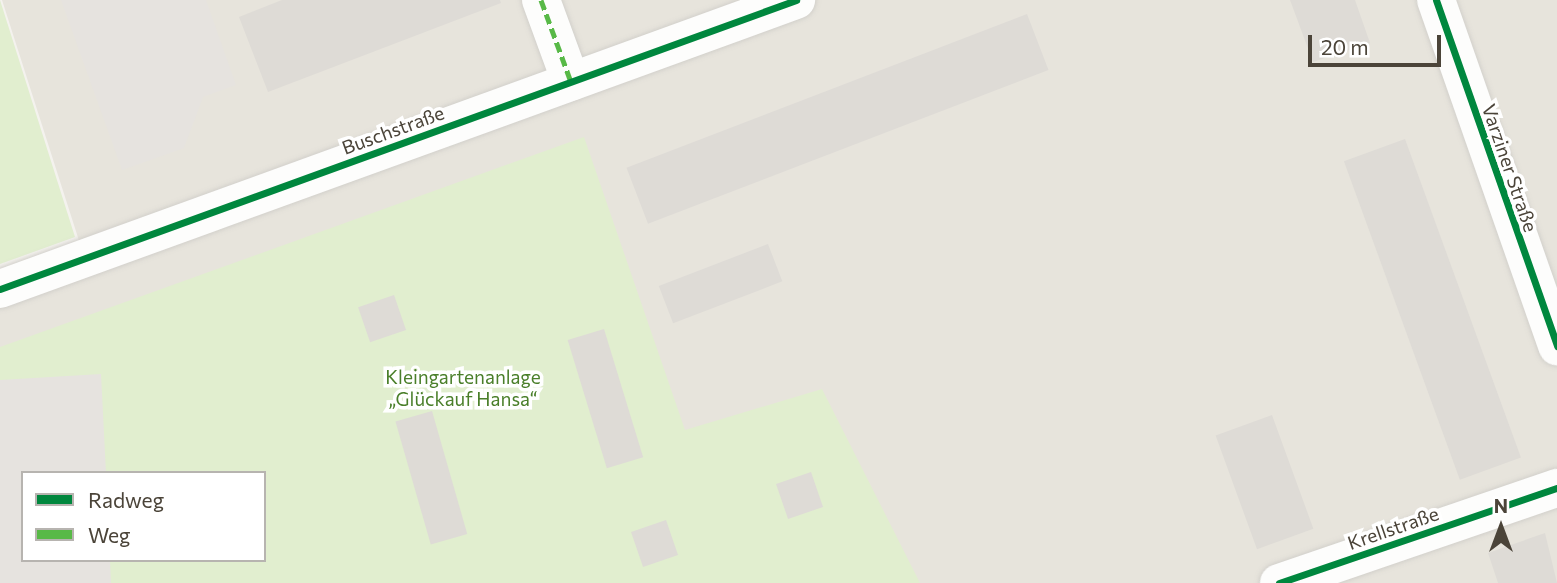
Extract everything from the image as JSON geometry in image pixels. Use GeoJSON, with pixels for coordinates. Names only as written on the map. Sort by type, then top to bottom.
{"type":"FeatureCollection","features":[{"type":"Feature","properties":{"kind":"street"},"geometry":{"type":"LineString","coordinates":[[541,0],[571,82]]}},
{"type":"Feature","properties":{"kind":"street","name":"Buschstraße"},"geometry":{"type":"LineString","coordinates":[[0,289],[796,0]]}},
{"type":"Feature","properties":{"kind":"street","name":"Varziner Straße"},"geometry":{"type":"LineString","coordinates":[[1436,0],[1557,346]]}},
{"type":"Feature","properties":{"kind":"street","name":"Krellstraße"},"geometry":{"type":"LineString","coordinates":[[1279,583],[1557,488]]}},
{"type":"Feature","properties":{"kind":"shaded area"},"geometry":{"type":"Polygon","coordinates":[[[2,0],[1557,0],[1557,583],[0,583],[0,308],[90,275],[2,0]]]}},
{"type":"Feature","properties":{"kind":"shaded area"},"geometry":{"type":"Polygon","coordinates":[[[61,0],[206,0],[236,85],[203,97],[184,148],[122,170],[61,0]]]}},
{"type":"Feature","properties":{"kind":"shaded area"},"geometry":{"type":"Polygon","coordinates":[[[101,374],[106,471],[21,471],[21,562],[110,562],[111,583],[0,583],[0,380],[101,374]]]}},
{"type":"Feature","properties":{"kind":"green space"},"geometry":{"type":"Polygon","coordinates":[[[0,0],[75,237],[0,264],[0,0]]]}},
{"type":"Feature","properties":{"kind":"green space","name":"Kleingartenanlage „Glückauf Hansa“"},"geometry":{"type":"Polygon","coordinates":[[[584,137],[685,430],[822,389],[920,583],[0,583],[0,347],[584,137]]]}},
{"type":"Feature","properties":{"kind":"building"},"geometry":{"type":"Polygon","coordinates":[[[282,0],[500,0],[501,3],[268,92],[239,17],[282,0]]]}},
{"type":"Feature","properties":{"kind":"building"},"geometry":{"type":"Polygon","coordinates":[[[1290,0],[1355,0],[1370,43],[1313,62],[1290,0]]]}},
{"type":"Feature","properties":{"kind":"building"},"geometry":{"type":"Polygon","coordinates":[[[1027,14],[1049,70],[648,224],[626,168],[1027,14]]]}},
{"type":"Feature","properties":{"kind":"building"},"geometry":{"type":"Polygon","coordinates":[[[1405,139],[1521,458],[1460,480],[1344,161],[1405,139]]]}},
{"type":"Feature","properties":{"kind":"building"},"geometry":{"type":"Polygon","coordinates":[[[768,244],[782,281],[673,323],[659,286],[768,244]]]}},
{"type":"Feature","properties":{"kind":"building"},"geometry":{"type":"Polygon","coordinates":[[[394,295],[406,330],[370,342],[358,307],[394,295]]]}},
{"type":"Feature","properties":{"kind":"building"},"geometry":{"type":"Polygon","coordinates":[[[604,329],[643,457],[607,468],[568,340],[604,329]]]}},
{"type":"Feature","properties":{"kind":"building"},"geometry":{"type":"Polygon","coordinates":[[[432,411],[467,534],[431,545],[395,421],[432,411]]]}},
{"type":"Feature","properties":{"kind":"building"},"geometry":{"type":"Polygon","coordinates":[[[1272,415],[1313,529],[1257,549],[1216,436],[1272,415]]]}},
{"type":"Feature","properties":{"kind":"building"},"geometry":{"type":"Polygon","coordinates":[[[811,472],[823,507],[788,519],[776,484],[811,472]]]}},
{"type":"Feature","properties":{"kind":"building"},"geometry":{"type":"Polygon","coordinates":[[[666,520],[678,555],[643,567],[631,532],[666,520]]]}},
{"type":"Feature","properties":{"kind":"building"},"geometry":{"type":"Polygon","coordinates":[[[1545,533],[1557,583],[1498,583],[1488,553],[1545,533]]]}},
{"type":"Feature","properties":{"kind":"marked path"},"geometry":{"type":"LineString","coordinates":[[541,0],[571,82]]}},
{"type":"Feature","properties":{"kind":"cycle path"},"geometry":{"type":"LineString","coordinates":[[0,289],[796,0]]}},
{"type":"Feature","properties":{"kind":"cycle path"},"geometry":{"type":"LineString","coordinates":[[1436,0],[1557,346]]}},
{"type":"Feature","properties":{"kind":"cycle path"},"geometry":{"type":"LineString","coordinates":[[1279,583],[1557,488]]}}]}
